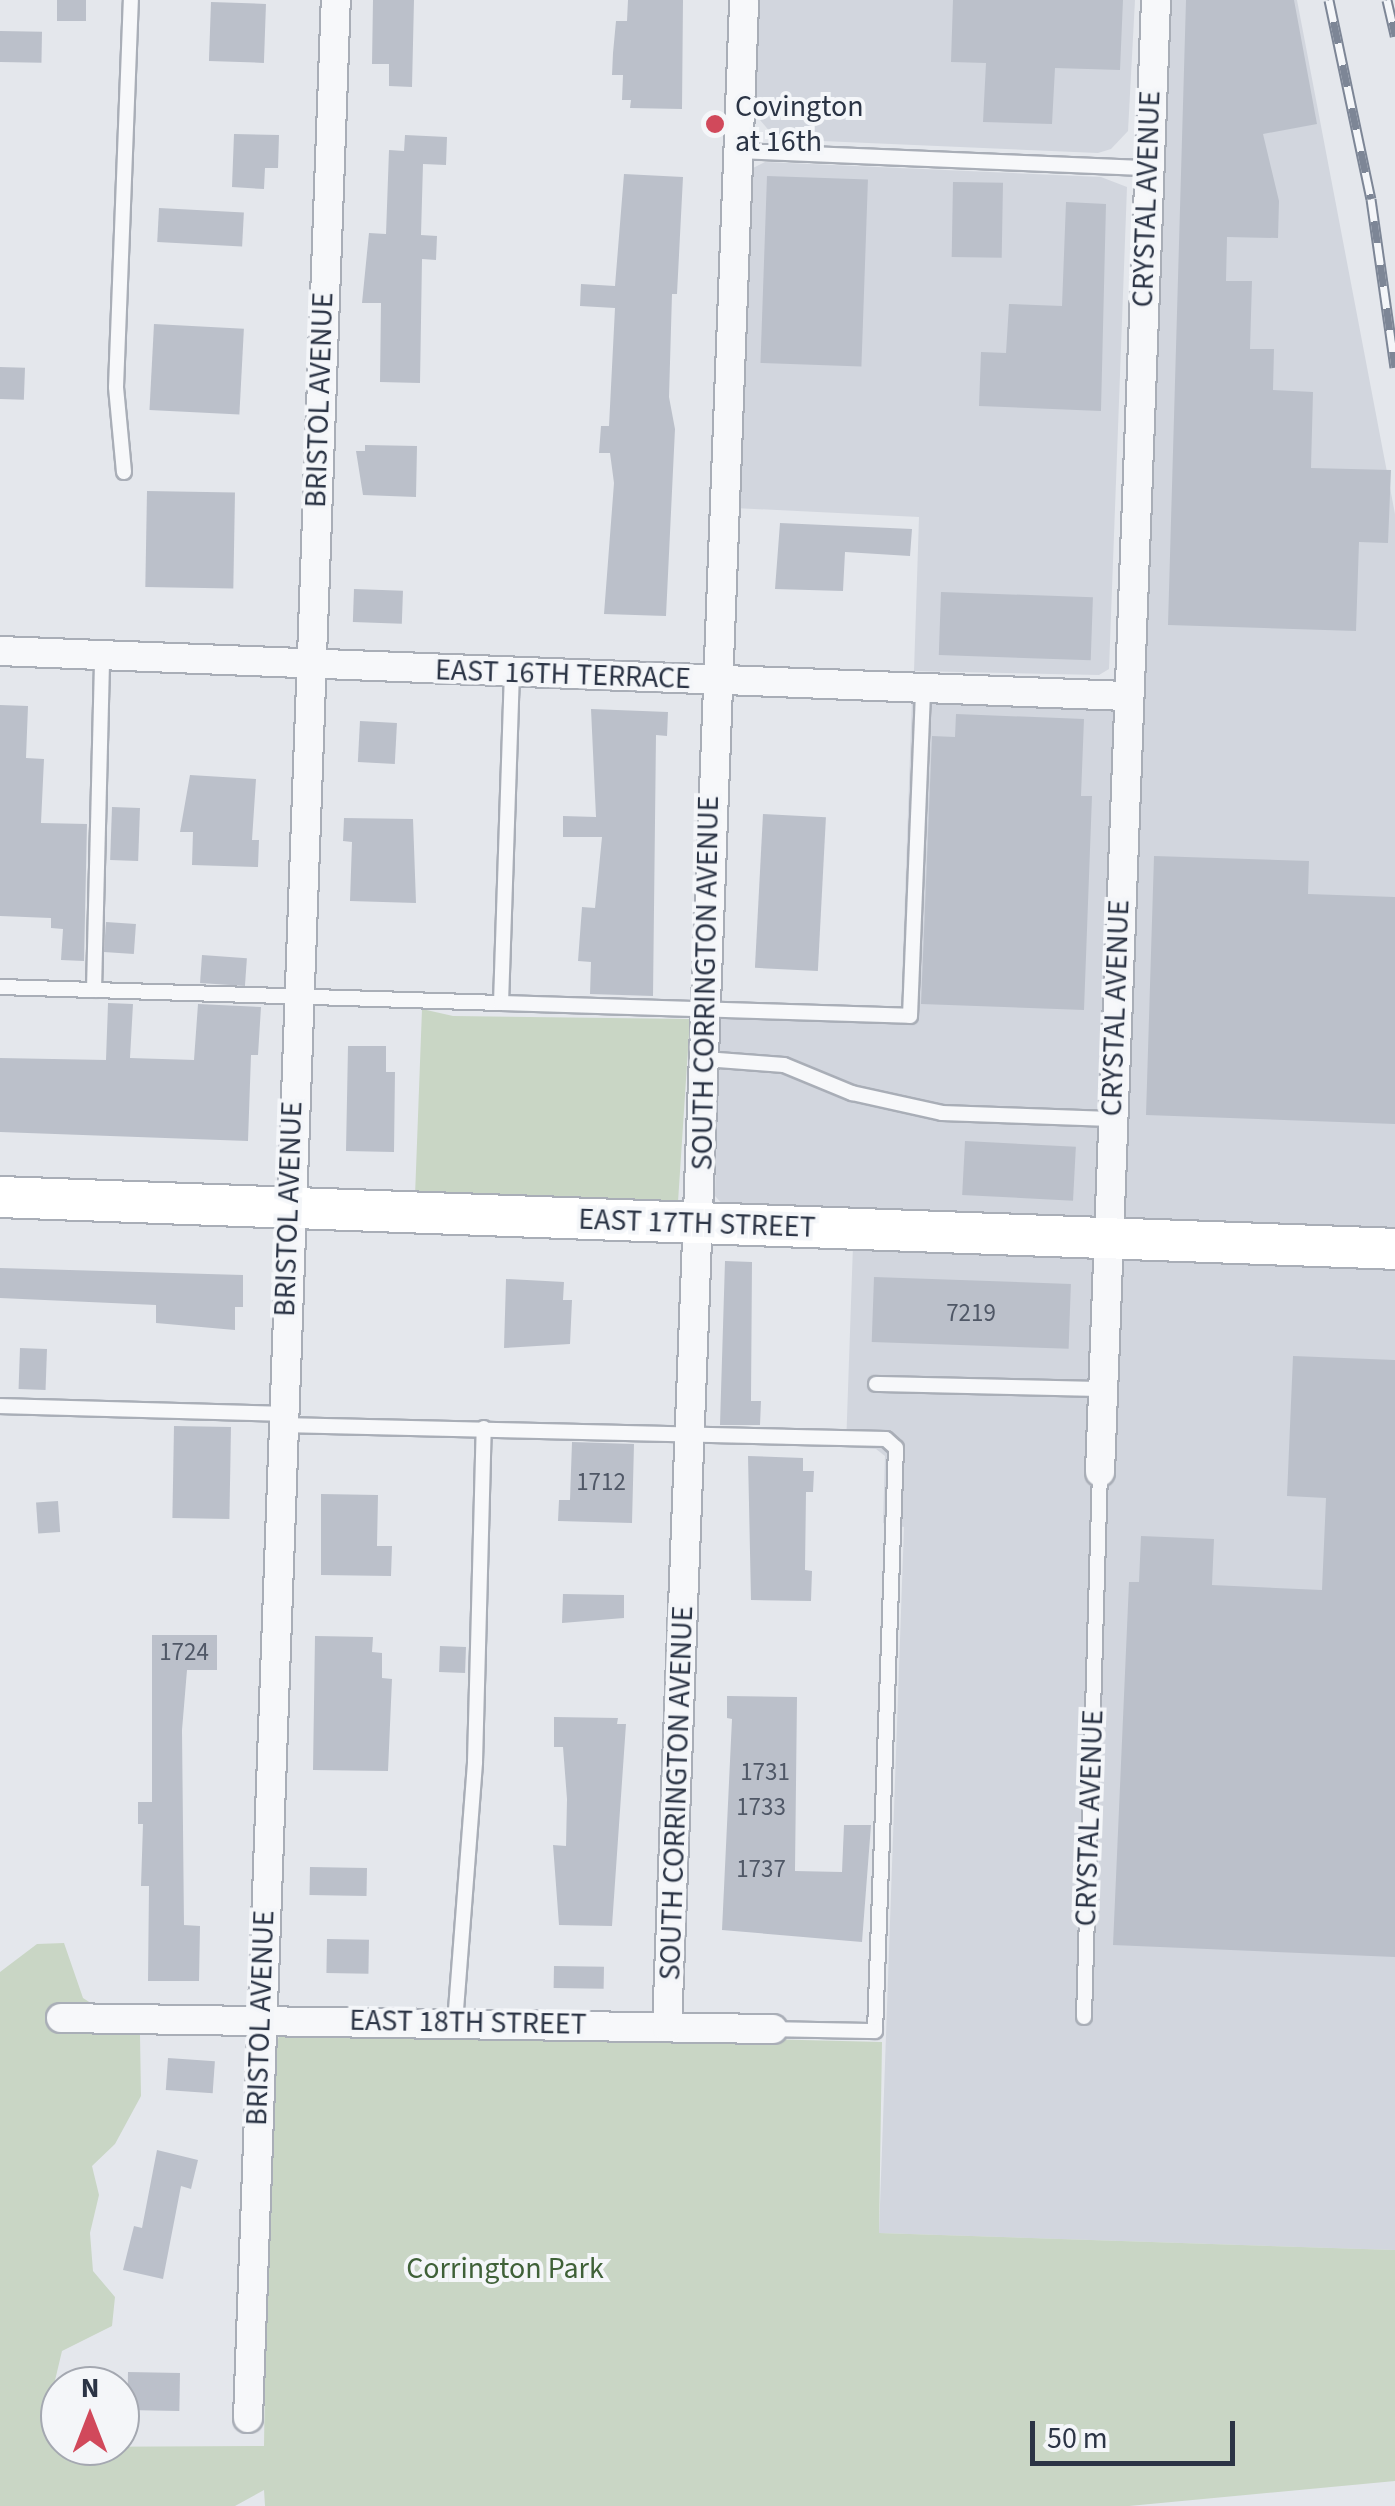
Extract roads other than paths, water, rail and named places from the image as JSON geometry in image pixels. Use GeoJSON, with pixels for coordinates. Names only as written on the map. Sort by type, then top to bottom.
{"type":"FeatureCollection","features":[{"type":"Feature","properties":{"kind":"street","name":"BRISTOL AVENUE"},"geometry":{"type":"LineString","coordinates":[[248,2418],[281,1420],[336,0]]}},
{"type":"Feature","properties":{"kind":"street","name":"SOUTH CORRINGTON AVENUE"},"geometry":{"type":"LineString","coordinates":[[667,2027],[700,1223],[714,681],[744,0]]}},
{"type":"Feature","properties":{"kind":"street","name":"CRYSTAL AVENUE"},"geometry":{"type":"LineString","coordinates":[[1100,1472],[1156,0]]}},
{"type":"Feature","properties":{"kind":"street","name":"EAST 16TH TERRACE"},"geometry":{"type":"LineString","coordinates":[[0,651],[1127,696]]}},
{"type":"Feature","properties":{"kind":"street","name":"EAST 17TH STREET"},"geometry":{"type":"LineString","coordinates":[[0,1197],[1395,1249]]}},
{"type":"Feature","properties":{"kind":"street","name":"EAST 18TH STREET"},"geometry":{"type":"LineString","coordinates":[[61,2018],[261,2018],[773,2029]]}},
{"type":"Feature","properties":{"kind":"lane"},"geometry":{"type":"LineString","coordinates":[[124,472],[116,386],[131,0]]}},
{"type":"Feature","properties":{"kind":"lane"},"geometry":{"type":"LineString","coordinates":[[739,151],[1148,168]]}},
{"type":"Feature","properties":{"kind":"lane"},"geometry":{"type":"LineString","coordinates":[[94,990],[102,656]]}},
{"type":"Feature","properties":{"kind":"lane"},"geometry":{"type":"LineString","coordinates":[[501,1003],[512,673]]}},
{"type":"Feature","properties":{"kind":"lane"},"geometry":{"type":"LineString","coordinates":[[0,987],[706,1013],[910,1016],[923,689]]}},
{"type":"Feature","properties":{"kind":"lane"},"geometry":{"type":"LineString","coordinates":[[705,1059],[784,1064],[852,1093],[942,1114],[1112,1119]]}},
{"type":"Feature","properties":{"kind":"lane"},"geometry":{"type":"LineString","coordinates":[[876,1384],[1102,1389]]}},
{"type":"Feature","properties":{"kind":"lane"},"geometry":{"type":"LineString","coordinates":[[0,1406],[484,1428],[692,1433]]}},
{"type":"Feature","properties":{"kind":"lane"},"geometry":{"type":"LineString","coordinates":[[455,2023],[474,1762],[484,1428]]}},
{"type":"Feature","properties":{"kind":"lane","name":"EAST 18TH STREET"},"geometry":{"type":"LineString","coordinates":[[692,1433],[886,1439],[896,1448],[875,2031],[773,2029]]}},
{"type":"Feature","properties":{"kind":"lane","name":"CRYSTAL AVENUE"},"geometry":{"type":"LineString","coordinates":[[1084,2017],[1100,1472]]}},
{"type":"Feature","properties":{"kind":"railway"},"geometry":{"type":"LineString","coordinates":[[1329,0],[1371,199],[1395,367]]}},
{"type":"Feature","properties":{"kind":"railway"},"geometry":{"type":"LineString","coordinates":[[1387,0],[1395,36]]}},
{"type":"Feature","properties":{"kind":"place","name":"Covington at 16th"},"geometry":{"type":"Point","coordinates":[715,124]}},
{"type":"Feature","properties":{"kind":"park label","name":"Corrington Park"},"geometry":{"type":"Point","coordinates":[505,2269]}}]}
